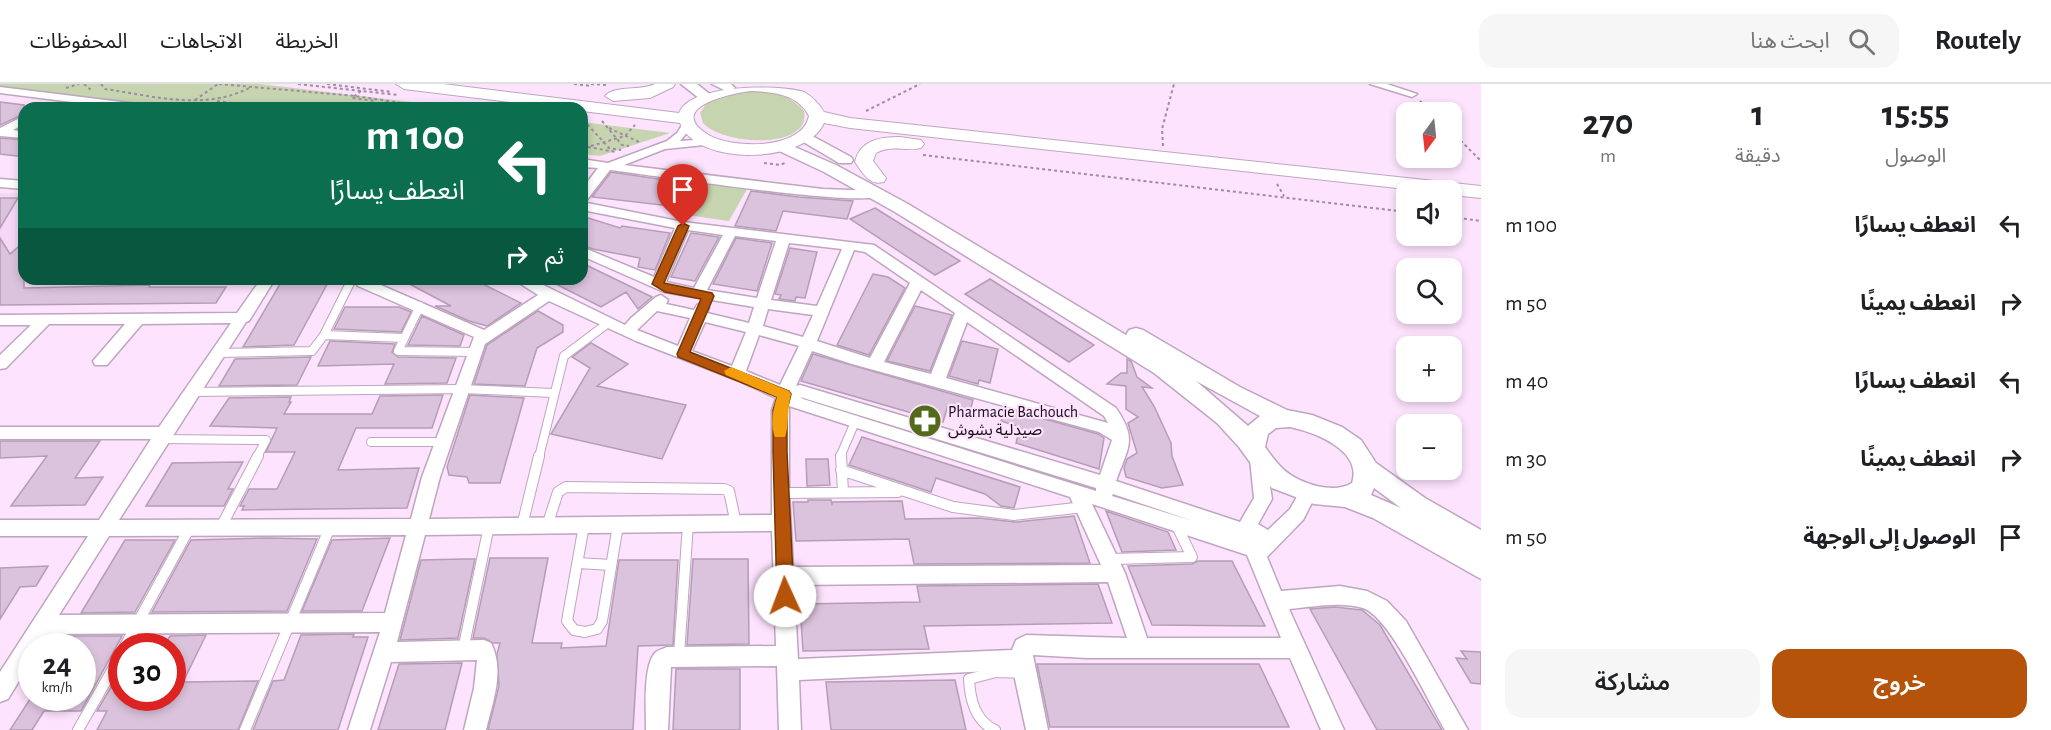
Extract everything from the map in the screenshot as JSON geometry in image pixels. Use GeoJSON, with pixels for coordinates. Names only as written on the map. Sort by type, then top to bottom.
{"type":"FeatureCollection","features":[{"type":"Feature","properties":{"kind":"main road"},"geometry":{"type":"LineString","coordinates":[[516,84],[613,96],[693,110]]}},
{"type":"Feature","properties":{"kind":"main road"},"geometry":{"type":"LineString","coordinates":[[613,96],[650,93],[667,84]]}},
{"type":"Feature","properties":{"kind":"main road"},"geometry":{"type":"LineString","coordinates":[[588,103],[693,110],[724,86],[761,87],[791,93],[812,105],[811,129]]}},
{"type":"Feature","properties":{"kind":"main road"},"geometry":{"type":"LineString","coordinates":[[401,91],[570,102]]}},
{"type":"Feature","properties":{"kind":"main road"},"geometry":{"type":"LineString","coordinates":[[693,110],[696,134],[710,142],[749,149],[780,146],[811,129],[849,123],[1481,192]]}},
{"type":"Feature","properties":{"kind":"main road"},"geometry":{"type":"LineString","coordinates":[[811,129],[1281,190],[1396,198]]}},
{"type":"Feature","properties":{"kind":"main road"},"geometry":{"type":"LineString","coordinates":[[877,186],[865,166],[865,152],[872,147],[898,142]]}},
{"type":"Feature","properties":{"kind":"main road"},"geometry":{"type":"LineString","coordinates":[[1462,205],[1481,207]]}},
{"type":"Feature","properties":{"kind":"street"},"geometry":{"type":"LineString","coordinates":[[663,146],[681,135],[693,110],[688,84]]}},
{"type":"Feature","properties":{"kind":"street"},"geometry":{"type":"LineString","coordinates":[[1376,84],[1412,94]]}},
{"type":"Feature","properties":{"kind":"street"},"geometry":{"type":"LineString","coordinates":[[0,90],[100,102]]}},
{"type":"Feature","properties":{"kind":"street"},"geometry":{"type":"LineString","coordinates":[[52,102],[60,97]]}},
{"type":"Feature","properties":{"kind":"street"},"geometry":{"type":"LineString","coordinates":[[0,132],[18,122]]}},
{"type":"Feature","properties":{"kind":"street"},"geometry":{"type":"LineString","coordinates":[[811,129],[903,208],[1163,370],[1207,402],[1279,479],[1308,493],[1323,497],[1346,497],[1376,506],[1407,520],[1481,567]]}},
{"type":"Feature","properties":{"kind":"street"},"geometry":{"type":"LineString","coordinates":[[0,132],[18,134]]}},
{"type":"Feature","properties":{"kind":"street"},"geometry":{"type":"LineString","coordinates":[[588,189],[597,175],[623,159],[663,146],[710,142]]}},
{"type":"Feature","properties":{"kind":"street"},"geometry":{"type":"LineString","coordinates":[[780,146],[864,185],[877,186],[1232,393],[1283,418],[1311,423],[1340,437],[1351,446],[1365,468],[1416,505],[1481,543]]}},
{"type":"Feature","properties":{"kind":"street"},"geometry":{"type":"LineString","coordinates":[[588,164],[860,196],[877,186]]}},
{"type":"Feature","properties":{"kind":"street"},"geometry":{"type":"LineString","coordinates":[[0,183],[18,184]]}},
{"type":"Feature","properties":{"kind":"street"},"geometry":{"type":"LineString","coordinates":[[588,207],[683,226],[869,248],[1110,412],[1118,422],[1122,438],[1104,493]]}},
{"type":"Feature","properties":{"kind":"street"},"geometry":{"type":"LineString","coordinates":[[658,284],[683,226]]}},
{"type":"Feature","properties":{"kind":"street"},"geometry":{"type":"LineString","coordinates":[[683,354],[699,316],[703,295],[731,232]]}},
{"type":"Feature","properties":{"kind":"street"},"geometry":{"type":"LineString","coordinates":[[737,374],[755,328],[784,238]]}},
{"type":"Feature","properties":{"kind":"street"},"geometry":{"type":"LineString","coordinates":[[790,730],[780,493],[780,410],[791,375],[808,344],[850,245]]}},
{"type":"Feature","properties":{"kind":"street"},"geometry":{"type":"LineString","coordinates":[[588,254],[673,290],[763,304],[822,310]]}},
{"type":"Feature","properties":{"kind":"street"},"geometry":{"type":"LineString","coordinates":[[875,364],[918,281]]}},
{"type":"Feature","properties":{"kind":"street"},"geometry":{"type":"LineString","coordinates":[[0,691],[163,436],[264,285]]}},
{"type":"Feature","properties":{"kind":"street"},"geometry":{"type":"LineString","coordinates":[[368,285],[486,336]]}},
{"type":"Feature","properties":{"kind":"street"},"geometry":{"type":"LineString","coordinates":[[531,285],[608,323],[784,394],[797,404],[1081,500],[1104,493],[1176,524],[1250,540],[1296,516],[1305,504],[1308,493]]}},
{"type":"Feature","properties":{"kind":"street"},"geometry":{"type":"LineString","coordinates":[[629,331],[636,321],[673,290]]}},
{"type":"Feature","properties":{"kind":"street"},"geometry":{"type":"LineString","coordinates":[[359,730],[393,622],[420,527],[431,477],[474,351],[479,341],[549,295]]}},
{"type":"Feature","properties":{"kind":"street"},"geometry":{"type":"LineString","coordinates":[[655,306],[755,328],[936,382],[1053,412],[1105,429],[1122,438]]}},
{"type":"Feature","properties":{"kind":"street"},"geometry":{"type":"LineString","coordinates":[[936,382],[963,312]]}},
{"type":"Feature","properties":{"kind":"street"},"geometry":{"type":"LineString","coordinates":[[0,320],[244,318]]}},
{"type":"Feature","properties":{"kind":"street"},"geometry":{"type":"LineString","coordinates":[[101,361],[138,319]]}},
{"type":"Feature","properties":{"kind":"street"},"geometry":{"type":"LineString","coordinates":[[0,364],[45,320]]}},
{"type":"Feature","properties":{"kind":"street"},"geometry":{"type":"LineString","coordinates":[[784,394],[800,391],[1250,540]]}},
{"type":"Feature","properties":{"kind":"street"},"geometry":{"type":"LineString","coordinates":[[1283,418],[1268,421],[1258,427],[1253,436],[1263,499],[1250,540],[1333,730]]}},
{"type":"Feature","properties":{"kind":"street"},"geometry":{"type":"LineString","coordinates":[[0,433],[163,436]]}},
{"type":"Feature","properties":{"kind":"street"},"geometry":{"type":"LineString","coordinates":[[1346,497],[1356,493],[1364,486],[1365,468]]}},
{"type":"Feature","properties":{"kind":"street"},"geometry":{"type":"LineString","coordinates":[[1081,500],[1111,566],[1140,647]]}},
{"type":"Feature","properties":{"kind":"street"},"geometry":{"type":"LineString","coordinates":[[0,528],[782,523]]}},
{"type":"Feature","properties":{"kind":"street"},"geometry":{"type":"LineString","coordinates":[[785,576],[1111,566]]}},
{"type":"Feature","properties":{"kind":"street"},"geometry":{"type":"LineString","coordinates":[[1275,601],[1340,595],[1367,600],[1380,607],[1399,628],[1457,730]]}},
{"type":"Feature","properties":{"kind":"street"},"geometry":{"type":"LineString","coordinates":[[42,625],[393,622]]}},
{"type":"Feature","properties":{"kind":"street"},"geometry":{"type":"LineString","coordinates":[[1033,729],[1024,666],[1023,648],[1026,645],[1087,648],[1298,648]]}},
{"type":"Feature","properties":{"kind":"street"},"geometry":{"type":"LineString","coordinates":[[384,652],[484,650],[489,660],[475,730]]}},
{"type":"Feature","properties":{"kind":"street"},"geometry":{"type":"LineString","coordinates":[[657,730],[659,668],[664,659],[679,656],[787,663],[1024,666]]}},
{"type":"Feature","properties":{"kind":"lane"},"geometry":{"type":"LineString","coordinates":[[220,353],[312,351],[324,335],[349,285]]}},
{"type":"Feature","properties":{"kind":"lane"},"geometry":{"type":"LineString","coordinates":[[420,306],[398,351],[474,351]]}},
{"type":"Feature","properties":{"kind":"lane"},"geometry":{"type":"LineString","coordinates":[[522,526],[553,393],[564,356],[608,323]]}},
{"type":"Feature","properties":{"kind":"lane"},"geometry":{"type":"LineString","coordinates":[[324,335],[404,338]]}},
{"type":"Feature","properties":{"kind":"lane"},"geometry":{"type":"LineString","coordinates":[[194,392],[462,389],[553,393]]}},
{"type":"Feature","properties":{"kind":"lane"},"geometry":{"type":"LineString","coordinates":[[843,492],[840,458],[855,422]]}},
{"type":"Feature","properties":{"kind":"lane"},"geometry":{"type":"LineString","coordinates":[[163,436],[266,440],[221,527]]}},
{"type":"Feature","properties":{"kind":"lane"},"geometry":{"type":"LineString","coordinates":[[371,442],[443,442]]}},
{"type":"Feature","properties":{"kind":"lane"},"geometry":{"type":"LineString","coordinates":[[841,470],[953,507],[1014,515],[1081,500]]}},
{"type":"Feature","properties":{"kind":"lane"},"geometry":{"type":"LineString","coordinates":[[547,526],[558,492],[566,487],[724,489],[729,491],[735,524]]}},
{"type":"Feature","properties":{"kind":"lane"},"geometry":{"type":"LineString","coordinates":[[780,493],[907,492]]}},
{"type":"Feature","properties":{"kind":"lane"},"geometry":{"type":"LineString","coordinates":[[679,656],[688,524]]}},
{"type":"Feature","properties":{"kind":"lane"},"geometry":{"type":"LineString","coordinates":[[1111,566],[1192,557],[1176,524]]}},
{"type":"Feature","properties":{"kind":"lane"},"geometry":{"type":"LineString","coordinates":[[584,525],[567,621],[573,630],[585,632],[597,630],[602,621],[618,525]]}},
{"type":"Feature","properties":{"kind":"lane"},"geometry":{"type":"LineString","coordinates":[[463,650],[489,526]]}},
{"type":"Feature","properties":{"kind":"lane"},"geometry":{"type":"LineString","coordinates":[[132,633],[190,527]]}},
{"type":"Feature","properties":{"kind":"lane"},"geometry":{"type":"LineString","coordinates":[[245,730],[330,527]]}},
{"type":"Feature","properties":{"kind":"lane"},"geometry":{"type":"LineString","coordinates":[[578,563],[611,565]]}},
{"type":"Feature","properties":{"kind":"lane"},"geometry":{"type":"LineString","coordinates":[[995,730],[989,728],[978,716],[969,693],[969,679],[978,675],[1016,671],[1024,666]]}},
{"type":"Feature","properties":{"kind":"lane"},"geometry":{"type":"LineString","coordinates":[[78,730],[108,678]]}},
{"type":"Feature","properties":{"kind":"path"},"geometry":{"type":"LineString","coordinates":[[66,84],[72,85]]}},
{"type":"Feature","properties":{"kind":"path"},"geometry":{"type":"LineString","coordinates":[[102,84],[105,89],[194,101],[240,95],[250,88]]}},
{"type":"Feature","properties":{"kind":"path"},"geometry":{"type":"LineString","coordinates":[[194,101],[219,84],[250,88],[266,86],[394,102]]}},
{"type":"Feature","properties":{"kind":"path"},"geometry":{"type":"LineString","coordinates":[[849,123],[859,115],[921,84]]}},
{"type":"Feature","properties":{"kind":"path"},"geometry":{"type":"LineString","coordinates":[[1163,148],[1162,129],[1174,84]]}},
{"type":"Feature","properties":{"kind":"path"},"geometry":{"type":"LineString","coordinates":[[361,91],[352,98],[384,102],[389,101],[401,91]]}},
{"type":"Feature","properties":{"kind":"path"},"geometry":{"type":"LineString","coordinates":[[210,100],[224,102]]}},
{"type":"Feature","properties":{"kind":"path"},"geometry":{"type":"LineString","coordinates":[[598,122],[648,146]]}},
{"type":"Feature","properties":{"kind":"path"},"geometry":{"type":"LineString","coordinates":[[588,147],[625,136],[636,123]]}},
{"type":"Feature","properties":{"kind":"path"},"geometry":{"type":"LineString","coordinates":[[588,125],[606,142],[609,148],[629,151]]}},
{"type":"Feature","properties":{"kind":"path"},"geometry":{"type":"LineString","coordinates":[[1462,142],[1481,161]]}},
{"type":"Feature","properties":{"kind":"path"},"geometry":{"type":"LineString","coordinates":[[920,154],[1281,190],[1396,210]]}},
{"type":"Feature","properties":{"kind":"path"},"geometry":{"type":"LineString","coordinates":[[1462,218],[1481,221]]}},
{"type":"Feature","properties":{"kind":"shaded area"},"geometry":{"type":"Polygon","coordinates":[[[0,193],[18,193],[18,271],[0,271],[0,193]]]}},
{"type":"Feature","properties":{"kind":"green space"},"geometry":{"type":"Polygon","coordinates":[[[0,84],[260,84],[412,102],[123,102],[0,88],[0,84]]]}},
{"type":"Feature","properties":{"kind":"green space"},"geometry":{"type":"Polygon","coordinates":[[[748,91],[786,97],[804,111],[803,124],[794,133],[781,138],[764,140],[728,136],[703,123],[700,113],[706,104],[717,97],[748,91]]]}},
{"type":"Feature","properties":{"kind":"green space"},"geometry":{"type":"Polygon","coordinates":[[[588,123],[670,133],[600,156],[588,155],[588,123]]]}},
{"type":"Feature","properties":{"kind":"green space"},"geometry":{"type":"Polygon","coordinates":[[[700,182],[747,189],[729,221],[687,215],[686,206],[700,182]]]}},
{"type":"Feature","properties":{"kind":"building"},"geometry":{"type":"Polygon","coordinates":[[[0,102],[18,104],[18,117],[0,125],[0,102]]]}},
{"type":"Feature","properties":{"kind":"building"},"geometry":{"type":"Polygon","coordinates":[[[0,138],[18,140],[18,156],[0,154],[0,138]]]}},
{"type":"Feature","properties":{"kind":"building"},"geometry":{"type":"Polygon","coordinates":[[[611,172],[693,184],[679,207],[592,197],[611,172]]]}},
{"type":"Feature","properties":{"kind":"building"},"geometry":{"type":"Polygon","coordinates":[[[751,191],[853,201],[847,219],[783,211],[776,231],[735,226],[751,191]]]}},
{"type":"Feature","properties":{"kind":"building"},"geometry":{"type":"Polygon","coordinates":[[[0,198],[18,198],[0,228],[0,198]]]}},
{"type":"Feature","properties":{"kind":"building"},"geometry":{"type":"Polygon","coordinates":[[[875,208],[960,261],[935,275],[850,219],[875,208]]]}},
{"type":"Feature","properties":{"kind":"building"},"geometry":{"type":"Polygon","coordinates":[[[588,218],[620,228],[622,226],[670,233],[655,270],[638,267],[640,258],[588,247],[588,218]]]}},
{"type":"Feature","properties":{"kind":"building"},"geometry":{"type":"Polygon","coordinates":[[[691,233],[719,237],[695,281],[671,277],[691,233]]]}},
{"type":"Feature","properties":{"kind":"building"},"geometry":{"type":"Polygon","coordinates":[[[0,238],[10,254],[18,247],[18,285],[24,285],[24,288],[150,285],[149,287],[226,287],[216,303],[0,305],[0,238]]]}},
{"type":"Feature","properties":{"kind":"building"},"geometry":{"type":"Polygon","coordinates":[[[736,238],[772,243],[757,291],[713,284],[736,238]]]}},
{"type":"Feature","properties":{"kind":"building"},"geometry":{"type":"Polygon","coordinates":[[[790,248],[817,252],[805,298],[796,297],[795,301],[779,299],[781,295],[775,294],[790,248]]]}},
{"type":"Feature","properties":{"kind":"building"},"geometry":{"type":"Polygon","coordinates":[[[588,266],[652,297],[638,309],[626,292],[601,307],[558,285],[588,285],[588,266]]]}},
{"type":"Feature","properties":{"kind":"building"},"geometry":{"type":"Polygon","coordinates":[[[873,274],[888,277],[905,288],[869,355],[837,345],[873,274]]]}},
{"type":"Feature","properties":{"kind":"building"},"geometry":{"type":"Polygon","coordinates":[[[990,279],[1094,345],[1069,362],[965,294],[990,279]]]}},
{"type":"Feature","properties":{"kind":"building"},"geometry":{"type":"Polygon","coordinates":[[[279,285],[327,285],[294,345],[243,347],[279,285]]]}},
{"type":"Feature","properties":{"kind":"building"},"geometry":{"type":"Polygon","coordinates":[[[411,285],[485,285],[521,303],[487,326],[435,306],[451,306],[411,285]]]}},
{"type":"Feature","properties":{"kind":"building"},"geometry":{"type":"Polygon","coordinates":[[[915,306],[952,315],[930,371],[887,361],[915,306]]]}},
{"type":"Feature","properties":{"kind":"building"},"geometry":{"type":"Polygon","coordinates":[[[345,307],[399,307],[411,312],[401,332],[334,329],[345,307]]]}},
{"type":"Feature","properties":{"kind":"building"},"geometry":{"type":"Polygon","coordinates":[[[538,311],[563,325],[563,332],[537,348],[525,386],[474,384],[487,345],[538,311]]]}},
{"type":"Feature","properties":{"kind":"building"},"geometry":{"type":"Polygon","coordinates":[[[422,316],[464,335],[460,346],[408,345],[422,316]]]}},
{"type":"Feature","properties":{"kind":"building"},"geometry":{"type":"Polygon","coordinates":[[[330,341],[395,344],[392,352],[398,357],[456,358],[447,383],[385,384],[394,364],[318,366],[330,341]]]}},
{"type":"Feature","properties":{"kind":"building"},"geometry":{"type":"Polygon","coordinates":[[[962,341],[998,349],[990,383],[979,380],[978,384],[949,376],[962,341]]]}},
{"type":"Feature","properties":{"kind":"building"},"geometry":{"type":"Polygon","coordinates":[[[591,343],[628,364],[597,386],[686,405],[662,459],[551,434],[590,368],[572,357],[591,343]]]}},
{"type":"Feature","properties":{"kind":"building"},"geometry":{"type":"Polygon","coordinates":[[[813,354],[973,400],[970,411],[948,405],[943,422],[801,381],[813,354]]]}},
{"type":"Feature","properties":{"kind":"building"},"geometry":{"type":"Polygon","coordinates":[[[311,357],[297,385],[219,386],[235,359],[311,357]]]}},
{"type":"Feature","properties":{"kind":"building"},"geometry":{"type":"Polygon","coordinates":[[[1127,359],[1131,361],[1137,377],[1152,388],[1142,387],[1154,406],[1171,443],[1172,456],[1183,485],[1162,488],[1126,477],[1124,468],[1127,459],[1137,453],[1128,423],[1138,417],[1126,409],[1126,386],[1107,384],[1121,373],[1127,373],[1127,359]]]}},
{"type":"Feature","properties":{"kind":"building"},"geometry":{"type":"Polygon","coordinates":[[[443,395],[432,428],[356,428],[338,470],[419,468],[407,508],[242,510],[244,506],[240,506],[249,489],[277,489],[295,452],[266,452],[277,428],[210,426],[229,398],[291,397],[289,402],[291,402],[284,414],[372,414],[380,396],[443,395]]]}},
{"type":"Feature","properties":{"kind":"building"},"geometry":{"type":"Polygon","coordinates":[[[470,395],[524,398],[500,483],[469,483],[467,477],[449,475],[447,467],[470,395]]]}},
{"type":"Feature","properties":{"kind":"building"},"geometry":{"type":"Polygon","coordinates":[[[1005,408],[1098,434],[1104,438],[1099,469],[1016,443],[1020,427],[1001,421],[1005,408]]]}},
{"type":"Feature","properties":{"kind":"building"},"geometry":{"type":"Polygon","coordinates":[[[862,437],[1020,487],[1014,508],[1001,506],[985,494],[936,478],[931,492],[849,465],[862,437]]]}},
{"type":"Feature","properties":{"kind":"building"},"geometry":{"type":"Polygon","coordinates":[[[0,441],[100,441],[75,478],[103,477],[85,505],[11,506],[47,456],[0,458],[0,441]]]}},
{"type":"Feature","properties":{"kind":"building"},"geometry":{"type":"Polygon","coordinates":[[[806,459],[828,459],[830,485],[807,486],[806,459]]]}},
{"type":"Feature","properties":{"kind":"building"},"geometry":{"type":"Polygon","coordinates":[[[243,462],[228,489],[233,489],[224,506],[146,506],[172,463],[243,462]]]}},
{"type":"Feature","properties":{"kind":"building"},"geometry":{"type":"Polygon","coordinates":[[[808,500],[831,500],[832,504],[833,502],[902,501],[905,519],[979,518],[1015,522],[1074,516],[1090,563],[914,564],[909,539],[796,541],[793,502],[808,502],[808,500]]]}},
{"type":"Feature","properties":{"kind":"building"},"geometry":{"type":"Polygon","coordinates":[[[1106,511],[1168,532],[1176,550],[1122,552],[1106,511]]]}},
{"type":"Feature","properties":{"kind":"building"},"geometry":{"type":"Polygon","coordinates":[[[390,538],[362,611],[302,611],[332,540],[390,538]]]}},
{"type":"Feature","properties":{"kind":"building"},"geometry":{"type":"Polygon","coordinates":[[[317,539],[287,611],[152,612],[191,540],[317,539]]]}},
{"type":"Feature","properties":{"kind":"building"},"geometry":{"type":"Polygon","coordinates":[[[125,540],[175,540],[135,612],[81,613],[125,540]]]}},
{"type":"Feature","properties":{"kind":"building"},"geometry":{"type":"Polygon","coordinates":[[[490,558],[548,558],[532,643],[562,643],[561,648],[606,646],[619,560],[678,560],[673,645],[638,646],[633,730],[488,730],[499,686],[497,654],[500,643],[493,643],[484,638],[473,638],[490,558]]]}},
{"type":"Feature","properties":{"kind":"building"},"geometry":{"type":"Polygon","coordinates":[[[475,559],[458,638],[400,640],[421,560],[475,559]]]}},
{"type":"Feature","properties":{"kind":"building"},"geometry":{"type":"Polygon","coordinates":[[[693,559],[748,559],[749,644],[687,645],[693,559]]]}},
{"type":"Feature","properties":{"kind":"building"},"geometry":{"type":"Polygon","coordinates":[[[1198,561],[1232,561],[1265,626],[1152,625],[1128,566],[1192,564],[1198,561]]]}},
{"type":"Feature","properties":{"kind":"building"},"geometry":{"type":"Polygon","coordinates":[[[48,566],[36,586],[20,587],[0,619],[0,568],[48,566]]]}},
{"type":"Feature","properties":{"kind":"building"},"geometry":{"type":"Polygon","coordinates":[[[1098,584],[1112,623],[924,626],[929,649],[803,651],[800,604],[920,602],[917,586],[1098,584]]]}},
{"type":"Feature","properties":{"kind":"building"},"geometry":{"type":"Polygon","coordinates":[[[1335,607],[1362,610],[1380,625],[1442,730],[1377,730],[1310,609],[1335,607]]]}},
{"type":"Feature","properties":{"kind":"building"},"geometry":{"type":"Polygon","coordinates":[[[354,634],[353,637],[368,637],[338,730],[253,730],[273,681],[284,680],[301,635],[354,634]]]}},
{"type":"Feature","properties":{"kind":"building"},"geometry":{"type":"Polygon","coordinates":[[[206,635],[186,676],[186,636],[206,635]]]}},
{"type":"Feature","properties":{"kind":"building"},"geometry":{"type":"Polygon","coordinates":[[[96,636],[108,636],[108,662],[96,684],[96,636]]]}},
{"type":"Feature","properties":{"kind":"building"},"geometry":{"type":"Polygon","coordinates":[[[1461,651],[1481,652],[1481,684],[1471,683],[1456,658],[1467,659],[1461,651]]]}},
{"type":"Feature","properties":{"kind":"building"},"geometry":{"type":"Polygon","coordinates":[[[462,663],[445,730],[378,730],[399,664],[462,663]]]}},
{"type":"Feature","properties":{"kind":"building"},"geometry":{"type":"Polygon","coordinates":[[[1037,664],[1259,664],[1289,727],[1050,727],[1037,664]]]}},
{"type":"Feature","properties":{"kind":"building"},"geometry":{"type":"Polygon","coordinates":[[[676,669],[740,669],[740,730],[673,730],[676,669]]]}},
{"type":"Feature","properties":{"kind":"building"},"geometry":{"type":"Polygon","coordinates":[[[955,680],[966,730],[831,730],[826,682],[955,680]]]}},
{"type":"Feature","properties":{"kind":"building"},"geometry":{"type":"Polygon","coordinates":[[[258,681],[238,730],[97,730],[107,711],[97,711],[108,692],[108,711],[186,711],[186,682],[258,681]]]}},
{"type":"Feature","properties":{"kind":"building"},"geometry":{"type":"Polygon","coordinates":[[[22,711],[44,711],[32,730],[10,730],[22,711]]]}},
{"type":"Feature","properties":{"kind":"slow traffic"},"geometry":{"type":"LineString","coordinates":[[731,371],[784,394],[780,410],[780,433]]}},
{"type":"Feature","properties":{"kind":"place","name":"Pharmacie Bachouch صيدلية بشوش"},"geometry":{"type":"Point","coordinates":[925,421]}},
{"type":"Feature","properties":{"kind":"route"},"geometry":{"type":"LineString","coordinates":[[683,226],[658,284],[669,289],[708,296],[683,354],[784,394],[780,410],[780,493],[785,596]]}}]}
